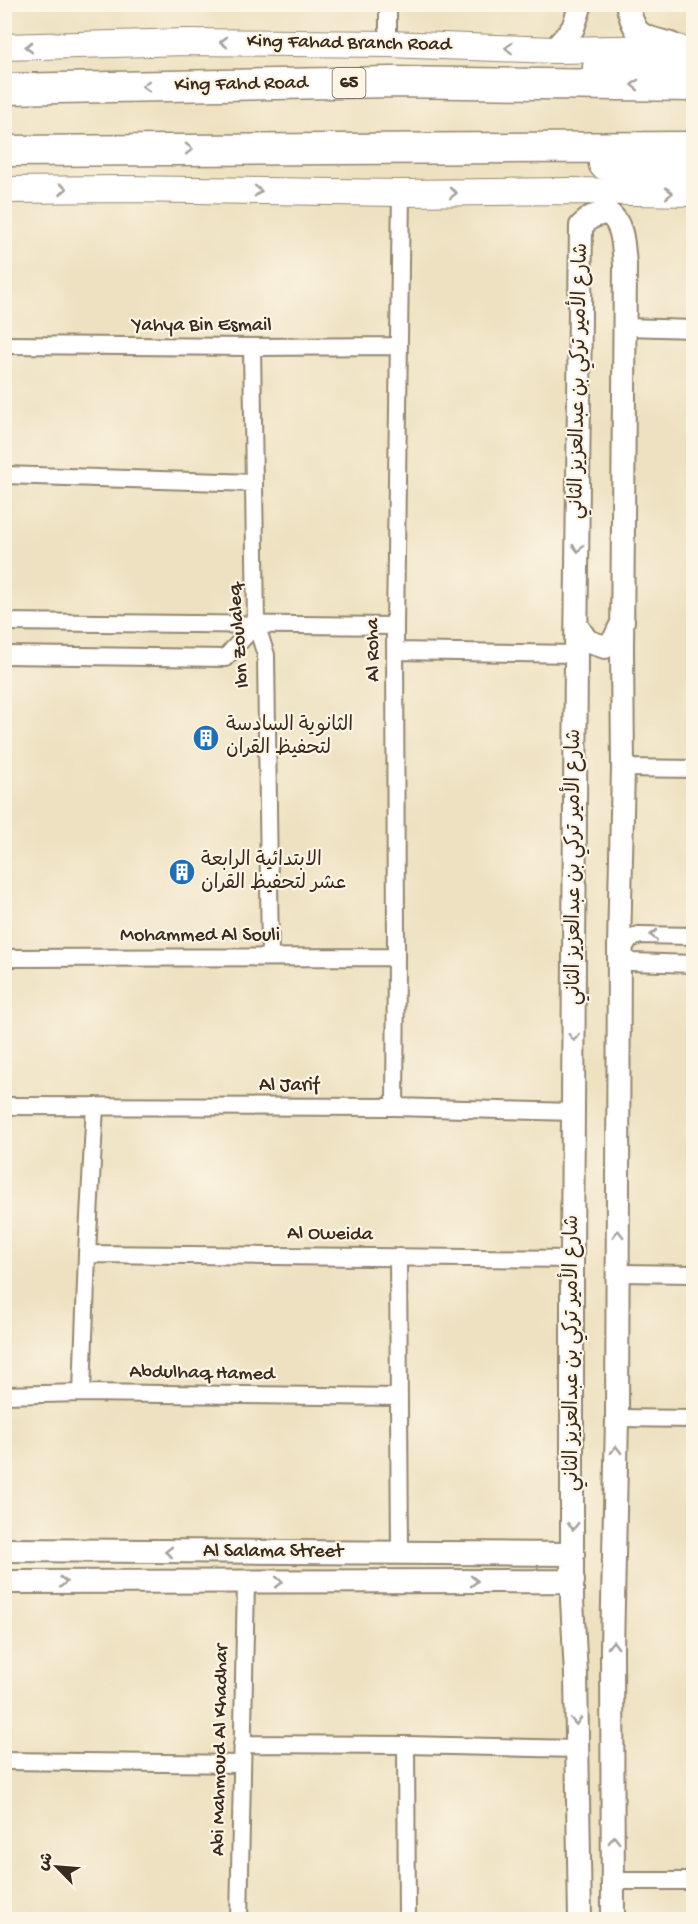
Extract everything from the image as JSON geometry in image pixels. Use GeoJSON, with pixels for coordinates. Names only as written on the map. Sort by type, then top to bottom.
{"type":"FeatureCollection","features":[{"type":"Feature","properties":{"kind":"highway"},"geometry":{"type":"LineString","coordinates":[[392,82],[690,52]]}},
{"type":"Feature","properties":{"kind":"highway","name":"King Fahd Road"},"geometry":{"type":"LineString","coordinates":[[4,89],[392,82],[693,86]]}},
{"type":"Feature","properties":{"kind":"highway"},"geometry":{"type":"LineString","coordinates":[[407,147],[693,172]]}},
{"type":"Feature","properties":{"kind":"highway"},"geometry":{"type":"LineString","coordinates":[[4,151],[693,147]]}},
{"type":"Feature","properties":{"kind":"main road","name":"King Fahad Branch Road"},"geometry":{"type":"LineString","coordinates":[[4,47],[187,42],[388,44],[690,52]]}},
{"type":"Feature","properties":{"kind":"main road"},"geometry":{"type":"LineString","coordinates":[[4,190],[693,193]]}},
{"type":"Feature","properties":{"kind":"street"},"geometry":{"type":"LineString","coordinates":[[388,4],[388,44]]}},
{"type":"Feature","properties":{"kind":"street"},"geometry":{"type":"LineString","coordinates":[[554,50],[573,28],[580,4]]}},
{"type":"Feature","properties":{"kind":"street"},"geometry":{"type":"LineString","coordinates":[[627,4],[633,27],[640,35],[690,52]]}},
{"type":"Feature","properties":{"kind":"street"},"geometry":{"type":"LineString","coordinates":[[573,191],[582,226]]}},
{"type":"Feature","properties":{"kind":"street","name":"Al Roha"},"geometry":{"type":"LineString","coordinates":[[395,1107],[395,626],[401,193]]}},
{"type":"Feature","properties":{"kind":"street"},"geometry":{"type":"LineString","coordinates":[[626,265],[623,218],[628,202],[641,193]]}},
{"type":"Feature","properties":{"kind":"street","name":"شارع الأمير تركي بن عبدالعزيز الثاني"},"geometry":{"type":"LineString","coordinates":[[580,1920],[573,1581],[572,1259],[576,654],[582,226],[591,217],[607,212],[614,216],[620,227],[626,265],[622,621],[624,768],[619,947],[613,1920]]}},
{"type":"Feature","properties":{"kind":"street"},"geometry":{"type":"LineString","coordinates":[[625,327],[693,330]]}},
{"type":"Feature","properties":{"kind":"street","name":"Yahya Bin Esmail"},"geometry":{"type":"LineString","coordinates":[[4,345],[399,346]]}},
{"type":"Feature","properties":{"kind":"street","name":"Ibn Zoulaleq"},"geometry":{"type":"LineString","coordinates":[[252,347],[256,624],[266,655],[270,957]]}},
{"type":"Feature","properties":{"kind":"street"},"geometry":{"type":"LineString","coordinates":[[4,475],[254,483]]}},
{"type":"Feature","properties":{"kind":"street"},"geometry":{"type":"LineString","coordinates":[[577,626],[587,642],[605,646],[614,640],[622,621]]}},
{"type":"Feature","properties":{"kind":"street"},"geometry":{"type":"LineString","coordinates":[[4,622],[395,626]]}},
{"type":"Feature","properties":{"kind":"street"},"geometry":{"type":"LineString","coordinates":[[4,655],[225,658],[256,624]]}},
{"type":"Feature","properties":{"kind":"street"},"geometry":{"type":"LineString","coordinates":[[396,651],[576,654]]}},
{"type":"Feature","properties":{"kind":"street"},"geometry":{"type":"LineString","coordinates":[[576,679],[586,665],[602,656],[612,660],[623,676]]}},
{"type":"Feature","properties":{"kind":"street"},"geometry":{"type":"LineString","coordinates":[[624,768],[693,769]]}},
{"type":"Feature","properties":{"kind":"street"},"geometry":{"type":"LineString","coordinates":[[693,936],[639,935],[628,940],[624,953],[631,962],[693,964]]}},
{"type":"Feature","properties":{"kind":"street","name":"Mohammed Al Souli"},"geometry":{"type":"LineString","coordinates":[[4,958],[396,957]]}},
{"type":"Feature","properties":{"kind":"street","name":"Al Jarif"},"geometry":{"type":"LineString","coordinates":[[4,1106],[395,1107],[574,1112]]}},
{"type":"Feature","properties":{"kind":"street"},"geometry":{"type":"LineString","coordinates":[[82,1393],[95,1106]]}},
{"type":"Feature","properties":{"kind":"street","name":"Al Oweida"},"geometry":{"type":"LineString","coordinates":[[87,1254],[572,1259]]}},
{"type":"Feature","properties":{"kind":"street"},"geometry":{"type":"LineString","coordinates":[[398,1257],[399,1581]]}},
{"type":"Feature","properties":{"kind":"street"},"geometry":{"type":"LineString","coordinates":[[618,1273],[693,1274]]}},
{"type":"Feature","properties":{"kind":"street","name":"Abdulhaq Hamed"},"geometry":{"type":"LineString","coordinates":[[4,1395],[82,1393],[399,1397]]}},
{"type":"Feature","properties":{"kind":"street"},"geometry":{"type":"LineString","coordinates":[[617,1418],[693,1419]]}},
{"type":"Feature","properties":{"kind":"street","name":"Al Salama Street"},"geometry":{"type":"LineString","coordinates":[[4,1550],[573,1554]]}},
{"type":"Feature","properties":{"kind":"street"},"geometry":{"type":"LineString","coordinates":[[542,1553],[556,1566],[547,1580]]}},
{"type":"Feature","properties":{"kind":"street"},"geometry":{"type":"LineString","coordinates":[[4,1582],[573,1581]]}},
{"type":"Feature","properties":{"kind":"street","name":"Abi Mahmoud Al Khadhar"},"geometry":{"type":"LineString","coordinates":[[239,1920],[246,1582]]}},
{"type":"Feature","properties":{"kind":"street"},"geometry":{"type":"LineString","coordinates":[[575,1687],[585,1672],[592,1671],[605,1672],[613,1682]]}},
{"type":"Feature","properties":{"kind":"street"},"geometry":{"type":"LineString","coordinates":[[242,1744],[578,1749]]}},
{"type":"Feature","properties":{"kind":"street"},"geometry":{"type":"LineString","coordinates":[[406,1745],[406,1920]]}},
{"type":"Feature","properties":{"kind":"street"},"geometry":{"type":"LineString","coordinates":[[4,1761],[242,1764]]}},
{"type":"Feature","properties":{"kind":"street"},"geometry":{"type":"LineString","coordinates":[[580,1879],[693,1881]]}},
{"type":"Feature","properties":{"kind":"place","name":"الثانوية السادسة لتحفيظ القران"},"geometry":{"type":"Point","coordinates":[206,738]}},
{"type":"Feature","properties":{"kind":"place","name":"الابتدائية الرابعة عشر لتحفيظ القران"},"geometry":{"type":"Point","coordinates":[182,872]}}]}
